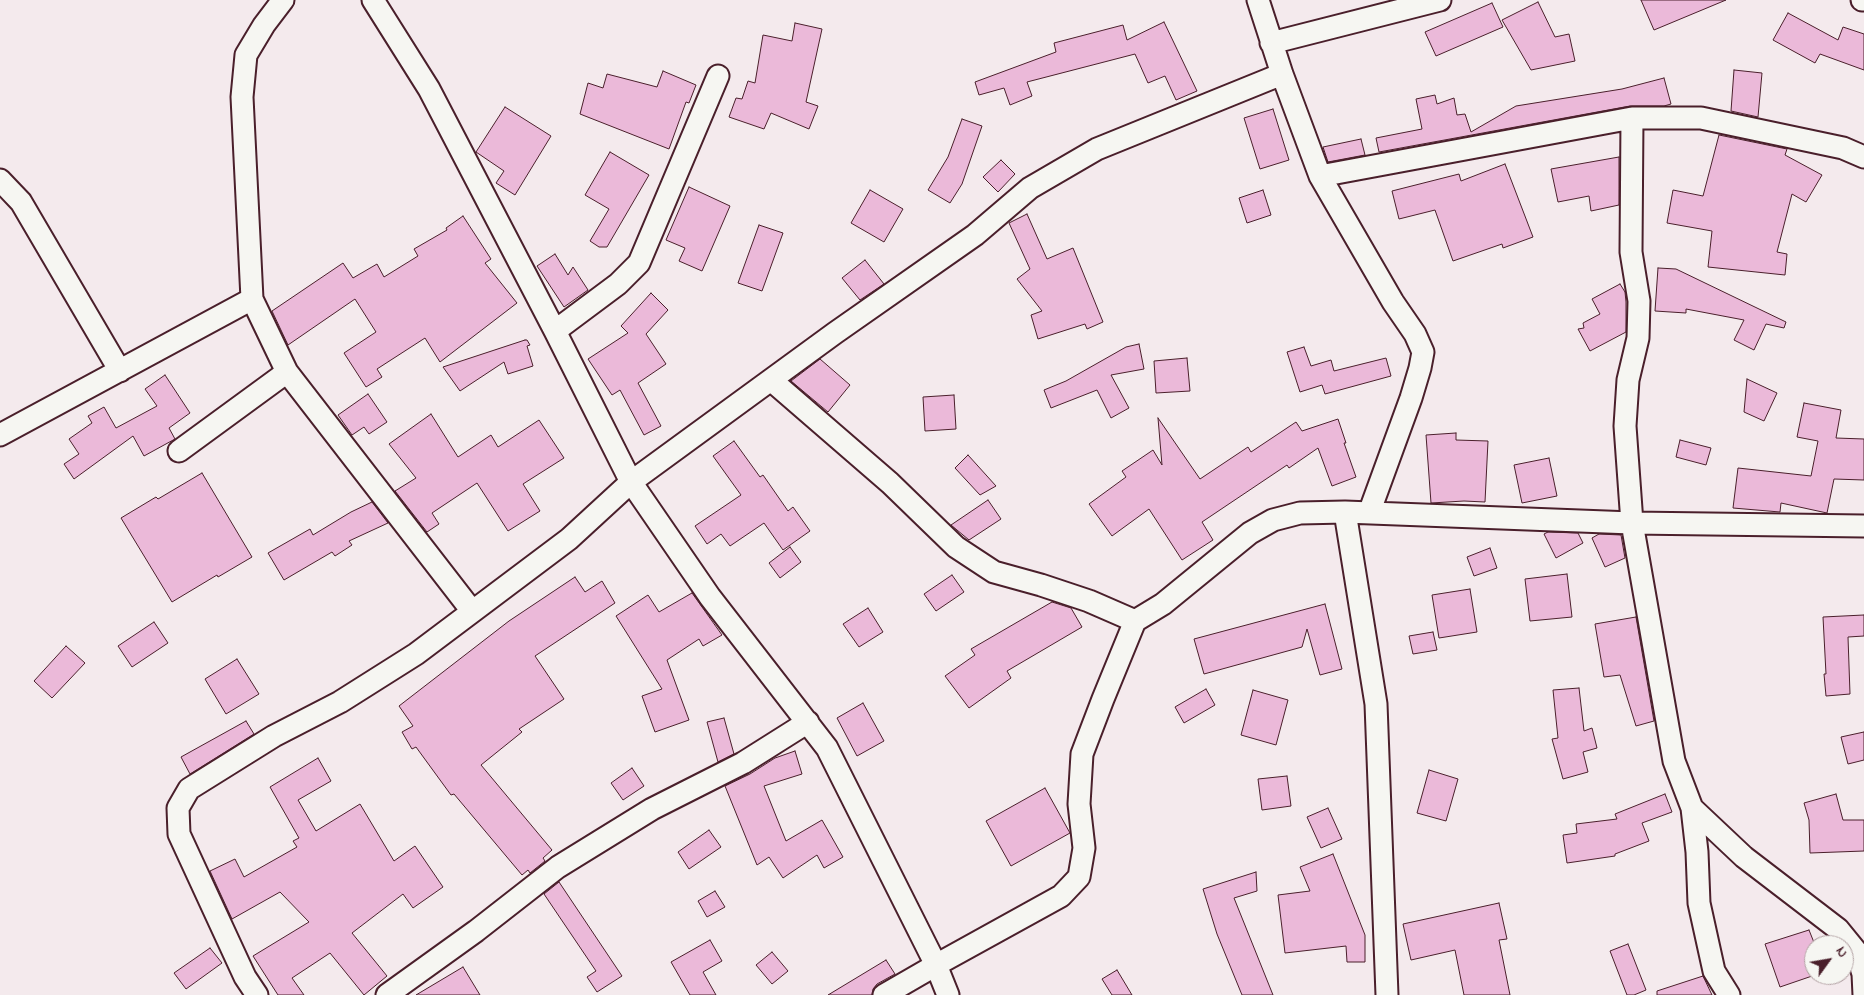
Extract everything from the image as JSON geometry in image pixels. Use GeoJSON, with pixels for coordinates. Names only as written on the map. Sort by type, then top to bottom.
{"type":"FeatureCollection","features":[{"type":"Feature","properties":{"kind":"street"},"geometry":{"type":"LineString","coordinates":[[283,0],[264,25],[246,56],[242,97],[252,299],[287,372],[472,611]]}},
{"type":"Feature","properties":{"kind":"street"},"geometry":{"type":"LineString","coordinates":[[373,0],[428,89],[555,331],[631,482],[710,597],[827,748],[936,964],[948,995]]}},
{"type":"Feature","properties":{"kind":"street"},"geometry":{"type":"LineString","coordinates":[[1258,0],[1271,43],[1320,176],[1393,302],[1415,334],[1422,352],[1420,368],[1411,398],[1369,513]]}},
{"type":"Feature","properties":{"kind":"street"},"geometry":{"type":"LineString","coordinates":[[1271,43],[1440,0]]}},
{"type":"Feature","properties":{"kind":"street"},"geometry":{"type":"LineString","coordinates":[[257,995],[245,977],[179,834],[178,808],[189,789],[274,736],[340,702],[416,654],[568,538],[631,482],[975,235],[1030,188],[1097,150],[1282,74]]}},
{"type":"Feature","properties":{"kind":"street"},"geometry":{"type":"LineString","coordinates":[[555,331],[618,284],[639,263],[718,76]]}},
{"type":"Feature","properties":{"kind":"street"},"geometry":{"type":"LineString","coordinates":[[1320,176],[1632,118],[1701,118],[1842,148],[1864,156]]}},
{"type":"Feature","properties":{"kind":"street"},"geometry":{"type":"LineString","coordinates":[[1632,118],[1631,252],[1640,302],[1638,338],[1628,380],[1625,426],[1632,524],[1674,761],[1692,808],[1697,852],[1699,903],[1714,970],[1729,995]]}},
{"type":"Feature","properties":{"kind":"street"},"geometry":{"type":"LineString","coordinates":[[0,180],[21,202],[120,371]]}},
{"type":"Feature","properties":{"kind":"street"},"geometry":{"type":"LineString","coordinates":[[0,435],[252,299]]}},
{"type":"Feature","properties":{"kind":"street"},"geometry":{"type":"LineString","coordinates":[[179,451],[287,372]]}},
{"type":"Feature","properties":{"kind":"street"},"geometry":{"type":"LineString","coordinates":[[771,380],[890,483],[956,547],[994,572],[1081,598],[1135,620]]}},
{"type":"Feature","properties":{"kind":"street"},"geometry":{"type":"LineString","coordinates":[[884,995],[936,964],[1061,896],[1079,877],[1084,848],[1079,804],[1082,754],[1135,620],[1163,604],[1250,533],[1273,520],[1300,513],[1345,512],[1632,524],[1864,526]]}},
{"type":"Feature","properties":{"kind":"street"},"geometry":{"type":"LineString","coordinates":[[1345,512],[1376,704],[1387,995]]}},
{"type":"Feature","properties":{"kind":"street"},"geometry":{"type":"LineString","coordinates":[[387,995],[476,931],[558,867],[652,809],[743,762],[808,722]]}},
{"type":"Feature","properties":{"kind":"street"},"geometry":{"type":"LineString","coordinates":[[1692,808],[1744,857],[1838,929],[1856,951],[1863,974],[1864,995]]}},
{"type":"Feature","properties":{"kind":"building"},"geometry":{"type":"Polygon","coordinates":[[[1641,0],[1726,0],[1654,30],[1641,0]]]}},
{"type":"Feature","properties":{"kind":"building"},"geometry":{"type":"Polygon","coordinates":[[[1538,2],[1555,37],[1569,34],[1575,61],[1531,70],[1502,20],[1538,2]]]}},
{"type":"Feature","properties":{"kind":"building"},"geometry":{"type":"Polygon","coordinates":[[[1492,3],[1503,27],[1436,56],[1425,32],[1492,3]]]}},
{"type":"Feature","properties":{"kind":"building"},"geometry":{"type":"Polygon","coordinates":[[[1788,13],[1838,40],[1843,27],[1864,34],[1864,70],[1820,54],[1815,63],[1773,40],[1788,13]]]}},
{"type":"Feature","properties":{"kind":"building"},"geometry":{"type":"Polygon","coordinates":[[[1164,22],[1197,91],[1176,100],[1165,76],[1148,83],[1135,54],[1027,82],[1032,96],[1010,105],[1004,88],[979,95],[975,82],[1056,52],[1054,43],[1123,25],[1127,40],[1164,22]]]}},
{"type":"Feature","properties":{"kind":"building"},"geometry":{"type":"Polygon","coordinates":[[[795,23],[822,29],[806,102],[818,106],[809,129],[771,113],[764,129],[729,117],[736,98],[742,99],[748,81],[755,83],[763,35],[792,41],[795,23]]]}},
{"type":"Feature","properties":{"kind":"building"},"geometry":{"type":"Polygon","coordinates":[[[1734,70],[1762,73],[1758,117],[1731,111],[1734,70]]]}},
{"type":"Feature","properties":{"kind":"building"},"geometry":{"type":"Polygon","coordinates":[[[663,71],[696,85],[689,103],[686,102],[669,149],[580,114],[588,83],[603,88],[607,74],[657,87],[663,71]]]}},
{"type":"Feature","properties":{"kind":"building"},"geometry":{"type":"Polygon","coordinates":[[[1664,78],[1671,104],[1664,106],[1630,106],[1379,152],[1376,138],[1422,129],[1416,99],[1435,95],[1437,104],[1454,98],[1457,115],[1465,114],[1471,132],[1516,106],[1622,89],[1664,78]]]}},
{"type":"Feature","properties":{"kind":"building"},"geometry":{"type":"Polygon","coordinates":[[[505,107],[551,136],[515,195],[496,183],[504,171],[476,152],[505,107]]]}},
{"type":"Feature","properties":{"kind":"building"},"geometry":{"type":"Polygon","coordinates":[[[1273,109],[1289,160],[1260,169],[1244,118],[1273,109]]]}},
{"type":"Feature","properties":{"kind":"building"},"geometry":{"type":"Polygon","coordinates":[[[962,119],[982,126],[962,184],[950,203],[928,190],[948,157],[962,119]]]}},
{"type":"Feature","properties":{"kind":"building"},"geometry":{"type":"Polygon","coordinates":[[[1719,135],[1787,149],[1785,155],[1822,175],[1806,202],[1792,194],[1777,252],[1787,254],[1785,275],[1708,267],[1712,231],[1667,223],[1673,190],[1703,196],[1719,135]]]}},
{"type":"Feature","properties":{"kind":"building"},"geometry":{"type":"Polygon","coordinates":[[[1361,139],[1365,155],[1328,162],[1323,147],[1361,139]]]}},
{"type":"Feature","properties":{"kind":"building"},"geometry":{"type":"Polygon","coordinates":[[[610,152],[649,175],[607,247],[599,247],[590,241],[609,209],[585,195],[610,152]]]}},
{"type":"Feature","properties":{"kind":"building"},"geometry":{"type":"Polygon","coordinates":[[[1619,157],[1619,205],[1591,211],[1589,196],[1558,202],[1551,169],[1619,157]]]}},
{"type":"Feature","properties":{"kind":"building"},"geometry":{"type":"Polygon","coordinates":[[[1001,160],[1015,174],[998,192],[983,177],[1001,160]]]}},
{"type":"Feature","properties":{"kind":"building"},"geometry":{"type":"Polygon","coordinates":[[[1505,164],[1533,237],[1503,248],[1502,244],[1453,261],[1435,210],[1399,219],[1392,191],[1459,174],[1461,181],[1505,164]]]}},
{"type":"Feature","properties":{"kind":"building"},"geometry":{"type":"Polygon","coordinates":[[[689,187],[730,206],[702,271],[679,261],[685,248],[666,240],[689,187]]]}},
{"type":"Feature","properties":{"kind":"building"},"geometry":{"type":"Polygon","coordinates":[[[870,190],[903,209],[884,242],[851,223],[870,190]]]}},
{"type":"Feature","properties":{"kind":"building"},"geometry":{"type":"Polygon","coordinates":[[[1263,190],[1271,215],[1247,223],[1239,198],[1263,190]]]}},
{"type":"Feature","properties":{"kind":"building"},"geometry":{"type":"Polygon","coordinates":[[[1027,214],[1047,259],[1073,248],[1103,322],[1087,329],[1085,324],[1038,339],[1031,315],[1042,311],[1017,279],[1030,269],[1009,223],[1027,214]]]}},
{"type":"Feature","properties":{"kind":"building"},"geometry":{"type":"Polygon","coordinates":[[[463,216],[491,259],[485,263],[517,303],[440,362],[425,338],[377,369],[382,377],[366,387],[344,353],[376,332],[355,299],[288,345],[272,311],[343,263],[353,278],[377,264],[384,277],[418,256],[414,249],[447,230],[446,228],[463,216]]]}},
{"type":"Feature","properties":{"kind":"building"},"geometry":{"type":"Polygon","coordinates":[[[759,225],[783,233],[762,291],[738,283],[759,225]]]}},
{"type":"Feature","properties":{"kind":"building"},"geometry":{"type":"Polygon","coordinates":[[[555,254],[568,275],[573,267],[588,290],[564,307],[537,266],[555,254]]]}},
{"type":"Feature","properties":{"kind":"building"},"geometry":{"type":"Polygon","coordinates":[[[865,260],[884,284],[860,300],[842,278],[865,260]]]}},
{"type":"Feature","properties":{"kind":"building"},"geometry":{"type":"Polygon","coordinates":[[[1658,268],[1676,269],[1786,322],[1784,328],[1766,324],[1754,350],[1734,340],[1744,320],[1686,309],[1686,313],[1655,311],[1658,268]]]}},
{"type":"Feature","properties":{"kind":"building"},"geometry":{"type":"Polygon","coordinates":[[[1620,284],[1625,292],[1626,332],[1590,351],[1578,329],[1584,328],[1583,323],[1600,314],[1592,299],[1620,284]]]}},
{"type":"Feature","properties":{"kind":"building"},"geometry":{"type":"Polygon","coordinates":[[[651,293],[668,310],[646,334],[666,364],[638,383],[661,426],[644,435],[620,390],[612,395],[588,359],[628,333],[621,326],[651,293]]]}},
{"type":"Feature","properties":{"kind":"building"},"geometry":{"type":"Polygon","coordinates":[[[525,340],[530,345],[527,346],[533,366],[508,374],[504,362],[460,391],[443,367],[525,340]]]}},
{"type":"Feature","properties":{"kind":"building"},"geometry":{"type":"Polygon","coordinates":[[[1139,344],[1144,369],[1111,375],[1129,408],[1111,418],[1097,390],[1051,408],[1044,390],[1066,381],[1126,347],[1139,344]]]}},
{"type":"Feature","properties":{"kind":"building"},"geometry":{"type":"Polygon","coordinates":[[[1304,347],[1311,366],[1331,360],[1334,371],[1386,358],[1391,376],[1325,394],[1322,385],[1300,392],[1287,352],[1304,347]]]}},
{"type":"Feature","properties":{"kind":"building"},"geometry":{"type":"Polygon","coordinates":[[[1187,358],[1190,391],[1156,393],[1154,361],[1187,358]]]}},
{"type":"Feature","properties":{"kind":"building"},"geometry":{"type":"Polygon","coordinates":[[[820,359],[850,385],[828,412],[791,381],[820,359]]]}},
{"type":"Feature","properties":{"kind":"building"},"geometry":{"type":"Polygon","coordinates":[[[165,375],[190,413],[169,428],[175,439],[144,456],[133,436],[74,479],[64,464],[79,454],[69,439],[92,423],[88,416],[104,407],[116,428],[157,406],[145,389],[165,375]]]}},
{"type":"Feature","properties":{"kind":"building"},"geometry":{"type":"Polygon","coordinates":[[[1747,379],[1777,393],[1764,421],[1744,412],[1747,379]]]}},
{"type":"Feature","properties":{"kind":"building"},"geometry":{"type":"Polygon","coordinates":[[[368,394],[387,422],[369,434],[364,427],[352,435],[338,415],[368,394]]]}},
{"type":"Feature","properties":{"kind":"building"},"geometry":{"type":"Polygon","coordinates":[[[954,395],[956,429],[925,431],[923,397],[954,395]]]}},
{"type":"Feature","properties":{"kind":"building"},"geometry":{"type":"Polygon","coordinates":[[[1804,403],[1841,410],[1836,438],[1864,439],[1864,480],[1834,479],[1827,513],[1781,503],[1780,512],[1733,508],[1738,468],[1811,476],[1818,441],[1797,437],[1804,403]]]}},
{"type":"Feature","properties":{"kind":"building"},"geometry":{"type":"Polygon","coordinates":[[[431,414],[458,457],[491,435],[498,447],[539,420],[564,458],[523,484],[540,511],[508,531],[477,483],[432,513],[439,524],[427,532],[395,491],[416,478],[389,444],[431,414]]]}},
{"type":"Feature","properties":{"kind":"building"},"geometry":{"type":"Polygon","coordinates":[[[1158,418],[1200,479],[1248,447],[1251,452],[1296,422],[1302,431],[1338,419],[1356,477],[1332,486],[1318,448],[1289,468],[1287,465],[1202,522],[1213,540],[1182,560],[1149,509],[1112,536],[1089,504],[1126,477],[1122,471],[1153,450],[1162,465],[1158,418]]]}},
{"type":"Feature","properties":{"kind":"building"},"geometry":{"type":"Polygon","coordinates":[[[1456,433],[1456,440],[1488,441],[1485,502],[1431,503],[1426,435],[1456,433]]]}},
{"type":"Feature","properties":{"kind":"building"},"geometry":{"type":"Polygon","coordinates":[[[1680,440],[1711,448],[1706,465],[1676,457],[1680,440]]]}},
{"type":"Feature","properties":{"kind":"building"},"geometry":{"type":"Polygon","coordinates":[[[734,441],[760,477],[763,475],[788,511],[793,507],[810,531],[783,550],[764,523],[730,546],[721,534],[707,544],[695,526],[741,495],[713,456],[734,441]]]}},
{"type":"Feature","properties":{"kind":"building"},"geometry":{"type":"Polygon","coordinates":[[[968,455],[996,486],[980,495],[955,468],[968,455]]]}},
{"type":"Feature","properties":{"kind":"building"},"geometry":{"type":"Polygon","coordinates":[[[1549,458],[1557,496],[1522,503],[1514,465],[1549,458]]]}},
{"type":"Feature","properties":{"kind":"building"},"geometry":{"type":"Polygon","coordinates":[[[202,473],[252,557],[172,602],[121,518],[202,473]]]}},
{"type":"Feature","properties":{"kind":"building"},"geometry":{"type":"Polygon","coordinates":[[[988,500],[1001,519],[969,540],[951,525],[988,500]]]}},
{"type":"Feature","properties":{"kind":"building"},"geometry":{"type":"Polygon","coordinates":[[[372,502],[388,523],[349,541],[352,545],[335,556],[332,552],[284,580],[268,553],[310,529],[313,535],[351,512],[372,502]]]}},
{"type":"Feature","properties":{"kind":"building"},"geometry":{"type":"Polygon","coordinates":[[[1548,532],[1578,533],[1583,543],[1556,558],[1544,534],[1548,532]]]}},
{"type":"Feature","properties":{"kind":"building"},"geometry":{"type":"Polygon","coordinates":[[[1599,534],[1621,535],[1625,558],[1605,567],[1592,538],[1599,534]]]}},
{"type":"Feature","properties":{"kind":"building"},"geometry":{"type":"Polygon","coordinates":[[[790,547],[801,562],[780,578],[769,563],[790,547]]]}},
{"type":"Feature","properties":{"kind":"building"},"geometry":{"type":"Polygon","coordinates":[[[1490,548],[1497,568],[1474,576],[1467,557],[1490,548]]]}},
{"type":"Feature","properties":{"kind":"building"},"geometry":{"type":"Polygon","coordinates":[[[1567,574],[1572,617],[1530,621],[1525,579],[1567,574]]]}},
{"type":"Feature","properties":{"kind":"building"},"geometry":{"type":"Polygon","coordinates":[[[952,575],[964,592],[936,611],[924,594],[952,575]]]}},
{"type":"Feature","properties":{"kind":"building"},"geometry":{"type":"Polygon","coordinates":[[[575,577],[585,592],[602,581],[615,603],[535,656],[564,699],[519,729],[522,732],[481,765],[552,850],[543,858],[545,861],[530,873],[528,870],[522,875],[454,794],[451,795],[416,747],[412,749],[402,732],[413,726],[399,706],[509,621],[575,577]]]}},
{"type":"Feature","properties":{"kind":"building"},"geometry":{"type":"Polygon","coordinates":[[[1470,589],[1477,632],[1439,638],[1432,595],[1470,589]]]}},
{"type":"Feature","properties":{"kind":"building"},"geometry":{"type":"Polygon","coordinates":[[[692,593],[722,635],[703,646],[699,639],[667,660],[689,720],[655,732],[642,696],[662,689],[616,616],[648,595],[659,612],[692,593]]]}},
{"type":"Feature","properties":{"kind":"building"},"geometry":{"type":"Polygon","coordinates":[[[1052,602],[1071,608],[1082,627],[1007,671],[1011,678],[969,708],[945,676],[975,655],[971,649],[1052,602]]]}},
{"type":"Feature","properties":{"kind":"building"},"geometry":{"type":"Polygon","coordinates":[[[1325,604],[1342,669],[1320,675],[1307,629],[1302,647],[1204,674],[1194,639],[1325,604]]]}},
{"type":"Feature","properties":{"kind":"building"},"geometry":{"type":"Polygon","coordinates":[[[868,608],[883,632],[859,647],[843,624],[868,608]]]}},
{"type":"Feature","properties":{"kind":"building"},"geometry":{"type":"Polygon","coordinates":[[[1864,615],[1864,636],[1848,637],[1850,694],[1826,696],[1823,617],[1864,615]]]}},
{"type":"Feature","properties":{"kind":"building"},"geometry":{"type":"Polygon","coordinates":[[[1636,617],[1654,721],[1636,726],[1620,675],[1604,677],[1595,624],[1636,617]]]}},
{"type":"Feature","properties":{"kind":"building"},"geometry":{"type":"Polygon","coordinates":[[[154,622],[168,643],[132,667],[118,646],[154,622]]]}},
{"type":"Feature","properties":{"kind":"building"},"geometry":{"type":"Polygon","coordinates":[[[1433,632],[1437,650],[1413,654],[1409,636],[1433,632]]]}},
{"type":"Feature","properties":{"kind":"building"},"geometry":{"type":"Polygon","coordinates":[[[66,646],[85,663],[52,698],[34,681],[66,646]]]}},
{"type":"Feature","properties":{"kind":"building"},"geometry":{"type":"Polygon","coordinates":[[[237,659],[259,694],[226,714],[205,679],[237,659]]]}},
{"type":"Feature","properties":{"kind":"building"},"geometry":{"type":"Polygon","coordinates":[[[1579,688],[1584,731],[1592,728],[1597,748],[1583,752],[1588,772],[1563,779],[1552,739],[1558,738],[1553,690],[1579,688]]]}},
{"type":"Feature","properties":{"kind":"building"},"geometry":{"type":"Polygon","coordinates":[[[1206,689],[1215,705],[1184,723],[1175,707],[1206,689]]]}},
{"type":"Feature","properties":{"kind":"building"},"geometry":{"type":"Polygon","coordinates":[[[1253,690],[1288,700],[1276,745],[1241,735],[1253,690]]]}},
{"type":"Feature","properties":{"kind":"building"},"geometry":{"type":"Polygon","coordinates":[[[863,703],[884,741],[857,756],[837,718],[863,703]]]}},
{"type":"Feature","properties":{"kind":"building"},"geometry":{"type":"Polygon","coordinates":[[[724,718],[734,754],[718,762],[707,722],[724,718]]]}},
{"type":"Feature","properties":{"kind":"building"},"geometry":{"type":"Polygon","coordinates":[[[246,721],[254,734],[190,774],[181,757],[246,721]]]}},
{"type":"Feature","properties":{"kind":"building"},"geometry":{"type":"Polygon","coordinates":[[[1864,732],[1864,760],[1848,764],[1841,737],[1864,732]]]}},
{"type":"Feature","properties":{"kind":"building"},"geometry":{"type":"Polygon","coordinates":[[[795,751],[802,774],[764,786],[786,841],[822,820],[843,857],[824,868],[817,855],[783,878],[769,857],[757,865],[725,786],[750,774],[775,758],[795,751]]]}},
{"type":"Feature","properties":{"kind":"building"},"geometry":{"type":"Polygon","coordinates":[[[318,758],[331,781],[298,800],[316,831],[360,804],[394,861],[415,846],[443,887],[413,908],[403,894],[352,933],[387,976],[364,995],[330,953],[292,978],[304,995],[278,995],[253,956],[309,922],[280,892],[232,919],[210,871],[235,859],[244,877],[297,847],[293,841],[299,838],[270,787],[318,758]]]}},
{"type":"Feature","properties":{"kind":"building"},"geometry":{"type":"Polygon","coordinates":[[[632,768],[644,786],[623,800],[611,783],[632,768]]]}},
{"type":"Feature","properties":{"kind":"building"},"geometry":{"type":"Polygon","coordinates":[[[1429,770],[1458,779],[1446,821],[1417,813],[1429,770]]]}},
{"type":"Feature","properties":{"kind":"building"},"geometry":{"type":"Polygon","coordinates":[[[1287,776],[1291,806],[1262,810],[1258,779],[1287,776]]]}},
{"type":"Feature","properties":{"kind":"building"},"geometry":{"type":"Polygon","coordinates":[[[1045,788],[1070,833],[1011,866],[986,821],[1045,788]]]}},
{"type":"Feature","properties":{"kind":"building"},"geometry":{"type":"Polygon","coordinates":[[[1665,794],[1672,812],[1642,823],[1649,841],[1615,854],[1615,856],[1567,863],[1563,835],[1577,833],[1576,824],[1617,819],[1615,814],[1665,794]]]}},
{"type":"Feature","properties":{"kind":"building"},"geometry":{"type":"Polygon","coordinates":[[[1836,794],[1843,820],[1864,820],[1864,851],[1810,853],[1809,820],[1804,803],[1836,794]]]}},
{"type":"Feature","properties":{"kind":"building"},"geometry":{"type":"Polygon","coordinates":[[[1328,808],[1342,839],[1321,848],[1307,817],[1328,808]]]}},
{"type":"Feature","properties":{"kind":"building"},"geometry":{"type":"Polygon","coordinates":[[[709,830],[721,847],[689,869],[678,852],[709,830]]]}},
{"type":"Feature","properties":{"kind":"building"},"geometry":{"type":"Polygon","coordinates":[[[1333,854],[1365,935],[1365,962],[1347,962],[1346,946],[1285,953],[1278,895],[1310,891],[1300,867],[1333,854]]]}},
{"type":"Feature","properties":{"kind":"building"},"geometry":{"type":"Polygon","coordinates":[[[1256,872],[1257,891],[1234,898],[1273,995],[1242,995],[1217,934],[1203,889],[1256,872]]]}},
{"type":"Feature","properties":{"kind":"building"},"geometry":{"type":"Polygon","coordinates":[[[559,882],[622,976],[597,992],[587,977],[596,971],[544,894],[559,882]]]}},
{"type":"Feature","properties":{"kind":"building"},"geometry":{"type":"Polygon","coordinates":[[[715,891],[725,907],[707,917],[698,901],[715,891]]]}},
{"type":"Feature","properties":{"kind":"building"},"geometry":{"type":"Polygon","coordinates":[[[1499,903],[1507,939],[1499,940],[1510,995],[1464,995],[1455,950],[1411,960],[1403,924],[1499,903]]]}},
{"type":"Feature","properties":{"kind":"building"},"geometry":{"type":"Polygon","coordinates":[[[1809,930],[1811,935],[1804,935],[1804,979],[1780,987],[1765,944],[1809,930]]]}},
{"type":"Feature","properties":{"kind":"building"},"geometry":{"type":"Polygon","coordinates":[[[710,940],[722,961],[703,972],[716,995],[690,995],[671,962],[710,940]]]}},
{"type":"Feature","properties":{"kind":"building"},"geometry":{"type":"Polygon","coordinates":[[[1628,944],[1646,990],[1634,995],[1627,995],[1610,951],[1628,944]]]}},
{"type":"Feature","properties":{"kind":"building"},"geometry":{"type":"Polygon","coordinates":[[[210,948],[222,963],[186,989],[174,973],[210,948]]]}},
{"type":"Feature","properties":{"kind":"building"},"geometry":{"type":"Polygon","coordinates":[[[772,952],[788,971],[772,984],[756,965],[772,952]]]}},
{"type":"Feature","properties":{"kind":"building"},"geometry":{"type":"Polygon","coordinates":[[[886,960],[895,974],[877,984],[873,989],[872,995],[828,995],[886,960]]]}},
{"type":"Feature","properties":{"kind":"building"},"geometry":{"type":"Polygon","coordinates":[[[463,967],[480,995],[416,995],[463,967]]]}},
{"type":"Feature","properties":{"kind":"building"},"geometry":{"type":"Polygon","coordinates":[[[1117,970],[1132,995],[1112,995],[1102,979],[1117,970]]]}},
{"type":"Feature","properties":{"kind":"building"},"geometry":{"type":"Polygon","coordinates":[[[1703,976],[1712,995],[1657,995],[1657,991],[1703,976]]]}}]}
